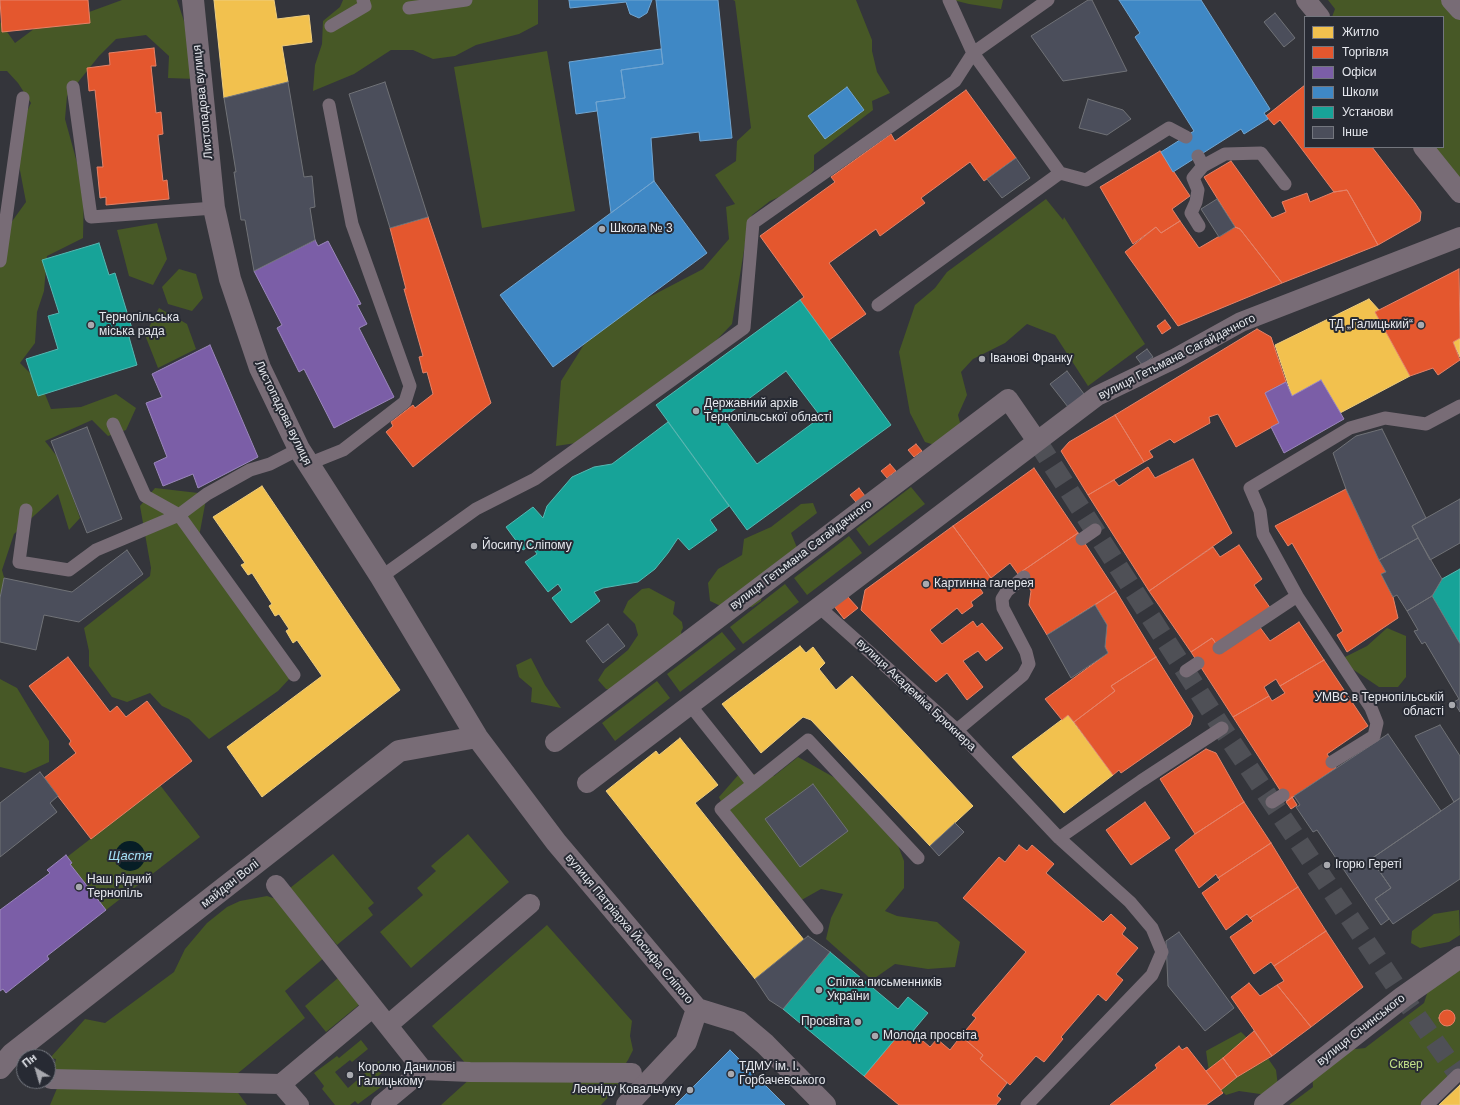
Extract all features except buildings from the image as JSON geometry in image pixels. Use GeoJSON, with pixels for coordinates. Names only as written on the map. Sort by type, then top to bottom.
{"type":"FeatureCollection","features":[{"type":"Feature","properties":{"kind":"street","name":"Листопадова вулиця"},"geometry":{"type":"LineString","coordinates":[[193,0],[214,208],[230,279],[260,368],[304,457],[381,577],[477,737]]}},
{"type":"Feature","properties":{"kind":"street"},"geometry":{"type":"LineString","coordinates":[[1306,0],[1319,16]]}},
{"type":"Feature","properties":{"kind":"street"},"geometry":{"type":"LineString","coordinates":[[1451,0],[1460,10]]}},
{"type":"Feature","properties":{"kind":"street"},"geometry":{"type":"LineString","coordinates":[[1424,148],[1460,193]]}},
{"type":"Feature","properties":{"kind":"street","name":"вулиця Гетьмана Сагайдачного"},"geometry":{"type":"LineString","coordinates":[[587,783],[1037,440],[1097,396],[1176,358],[1241,322],[1460,237]]}},
{"type":"Feature","properties":{"kind":"street","name":"вулиця Гетьмана Сагайдачного"},"geometry":{"type":"LineString","coordinates":[[555,742],[1008,399],[1037,440]]}},
{"type":"Feature","properties":{"kind":"street","name":"вулиця Патріарха Йосифа Сліпого"},"geometry":{"type":"LineString","coordinates":[[477,737],[556,842],[697,1009],[739,1022],[765,1044],[825,1105]]}},
{"type":"Feature","properties":{"kind":"street","name":"майдан Волі"},"geometry":{"type":"LineString","coordinates":[[0,1068],[12,1054],[399,751],[477,737]]}},
{"type":"Feature","properties":{"kind":"street"},"geometry":{"type":"LineString","coordinates":[[276,885],[423,1070]]}},
{"type":"Feature","properties":{"kind":"street"},"geometry":{"type":"LineString","coordinates":[[388,1025],[530,904]]}},
{"type":"Feature","properties":{"kind":"street","name":"вулиця Січинського"},"geometry":{"type":"LineString","coordinates":[[1265,1105],[1403,997],[1460,957]]}},
{"type":"Feature","properties":{"kind":"street"},"geometry":{"type":"LineString","coordinates":[[56,1079],[281,1084],[373,1007]]}},
{"type":"Feature","properties":{"kind":"street"},"geometry":{"type":"LineString","coordinates":[[627,1105],[686,1042],[697,1009]]}},
{"type":"Feature","properties":{"kind":"street"},"geometry":{"type":"LineString","coordinates":[[381,1105],[423,1070],[470,1072],[632,1073]]}},
{"type":"Feature","properties":{"kind":"street"},"geometry":{"type":"LineString","coordinates":[[281,1084],[299,1105]]}},
{"type":"Feature","properties":{"kind":"lane"},"geometry":{"type":"LineString","coordinates":[[331,26],[365,6],[363,0]]}},
{"type":"Feature","properties":{"kind":"lane"},"geometry":{"type":"LineString","coordinates":[[409,8],[466,0]]}},
{"type":"Feature","properties":{"kind":"lane"},"geometry":{"type":"LineString","coordinates":[[949,0],[974,53],[1060,173],[1086,180],[1169,128],[1186,137]]}},
{"type":"Feature","properties":{"kind":"lane"},"geometry":{"type":"LineString","coordinates":[[381,577],[476,509],[535,478],[744,328],[753,223],[955,80],[974,53],[1048,0]]}},
{"type":"Feature","properties":{"kind":"lane"},"geometry":{"type":"LineString","coordinates":[[73,87],[91,217],[214,208]]}},
{"type":"Feature","properties":{"kind":"lane"},"geometry":{"type":"LineString","coordinates":[[0,262],[23,98]]}},
{"type":"Feature","properties":{"kind":"lane"},"geometry":{"type":"LineString","coordinates":[[26,510],[19,562],[69,570],[96,550],[179,515],[213,490],[250,470],[270,464],[343,450],[405,402],[410,386],[352,224],[329,105]]}},
{"type":"Feature","properties":{"kind":"lane"},"geometry":{"type":"LineString","coordinates":[[1199,226],[1191,213],[1196,202],[1198,190],[1194,178],[1201,161],[1225,154],[1261,153],[1285,184]]}},
{"type":"Feature","properties":{"kind":"lane"},"geometry":{"type":"LineString","coordinates":[[878,305],[1060,173]]}},
{"type":"Feature","properties":{"kind":"lane"},"geometry":{"type":"LineString","coordinates":[[1332,762],[1374,736],[1377,723],[1371,708],[1297,596],[1263,534],[1260,511],[1250,488],[1350,428],[1385,418],[1426,424],[1460,406]]}},
{"type":"Feature","properties":{"kind":"lane"},"geometry":{"type":"LineString","coordinates":[[113,424],[144,496],[179,515],[294,676]]}},
{"type":"Feature","properties":{"kind":"lane"},"geometry":{"type":"LineString","coordinates":[[1082,539],[1095,530]]}},
{"type":"Feature","properties":{"kind":"lane"},"geometry":{"type":"LineString","coordinates":[[957,730],[1022,675],[1029,664],[1026,652],[1003,608],[1002,598],[1007,591],[1024,578]]}},
{"type":"Feature","properties":{"kind":"lane"},"geometry":{"type":"LineString","coordinates":[[1219,648],[1297,596]]}},
{"type":"Feature","properties":{"kind":"lane","name":"вулиця Академіка Брюкнера"},"geometry":{"type":"LineString","coordinates":[[819,607],[957,730],[1059,838],[1130,902],[1152,928],[1162,952],[1152,975],[1027,1105]]}},
{"type":"Feature","properties":{"kind":"lane"},"geometry":{"type":"LineString","coordinates":[[1186,671],[1198,663]]}},
{"type":"Feature","properties":{"kind":"lane"},"geometry":{"type":"LineString","coordinates":[[690,705],[753,784]]}},
{"type":"Feature","properties":{"kind":"lane"},"geometry":{"type":"LineString","coordinates":[[1059,838],[1141,781],[1222,728]]}},
{"type":"Feature","properties":{"kind":"lane"},"geometry":{"type":"LineString","coordinates":[[817,928],[721,809],[808,740],[918,858]]}},
{"type":"Feature","properties":{"kind":"lane"},"geometry":{"type":"LineString","coordinates":[[1427,1105],[1458,1075]]}},
{"type":"Feature","properties":{"kind":"green space"},"geometry":{"type":"Polygon","coordinates":[[[122,0],[177,0],[186,27],[196,79],[168,78],[169,56],[146,35],[116,39],[99,56],[67,96],[65,119],[84,188],[83,238],[47,256],[44,291],[37,312],[35,343],[20,363],[41,384],[51,409],[81,407],[116,394],[136,408],[126,430],[108,436],[92,420],[45,441],[59,459],[80,518],[69,530],[58,494],[14,534],[2,570],[13,610],[0,625],[0,238],[26,202],[14,139],[31,103],[18,83],[7,71],[0,71],[0,22],[15,43],[46,20],[70,19],[122,0]]]}},
{"type":"Feature","properties":{"kind":"green space"},"geometry":{"type":"Polygon","coordinates":[[[343,0],[538,0],[538,24],[519,34],[476,45],[455,56],[433,59],[413,50],[391,50],[354,74],[313,91],[315,65],[322,44],[323,21],[340,7],[343,0]]]}},
{"type":"Feature","properties":{"kind":"green space"},"geometry":{"type":"Polygon","coordinates":[[[733,0],[856,0],[872,40],[872,51],[877,72],[890,93],[872,101],[873,110],[814,155],[814,170],[799,188],[770,201],[752,215],[745,244],[732,324],[706,351],[583,442],[556,446],[561,381],[590,335],[638,303],[703,269],[729,239],[726,207],[735,204],[715,175],[736,161],[737,141],[751,128],[735,1],[733,0]]]}},
{"type":"Feature","properties":{"kind":"green space"},"geometry":{"type":"Polygon","coordinates":[[[953,0],[1003,0],[1001,9],[953,0]]]}},
{"type":"Feature","properties":{"kind":"green space"},"geometry":{"type":"Polygon","coordinates":[[[1328,0],[1460,0],[1460,187],[1433,148],[1444,148],[1444,16],[1332,16],[1335,9],[1328,0]]]}},
{"type":"Feature","properties":{"kind":"green space"},"geometry":{"type":"Polygon","coordinates":[[[547,51],[575,211],[482,228],[454,67],[547,51]]]}},
{"type":"Feature","properties":{"kind":"green space"},"geometry":{"type":"Polygon","coordinates":[[[1046,199],[1063,220],[1064,217],[1145,344],[1088,386],[1055,335],[1027,324],[1005,343],[973,359],[961,372],[967,395],[958,415],[962,430],[950,450],[925,442],[910,413],[899,352],[915,305],[935,288],[947,272],[1046,199]]]}},
{"type":"Feature","properties":{"kind":"green space"},"geometry":{"type":"Polygon","coordinates":[[[157,223],[167,259],[153,285],[129,276],[117,230],[157,223]]]}},
{"type":"Feature","properties":{"kind":"green space"},"geometry":{"type":"Polygon","coordinates":[[[179,269],[196,274],[203,298],[192,311],[168,304],[162,287],[179,269]]]}},
{"type":"Feature","properties":{"kind":"green space"},"geometry":{"type":"Polygon","coordinates":[[[159,308],[187,324],[196,349],[158,368],[145,335],[159,308]]]}},
{"type":"Feature","properties":{"kind":"green space"},"geometry":{"type":"Polygon","coordinates":[[[911,487],[925,504],[869,546],[856,529],[911,487]]]}},
{"type":"Feature","properties":{"kind":"green space"},"geometry":{"type":"Polygon","coordinates":[[[155,488],[207,494],[198,542],[291,677],[278,691],[209,739],[189,719],[162,706],[150,693],[127,702],[112,697],[89,666],[89,651],[84,628],[150,576],[151,568],[140,506],[155,488]]]}},
{"type":"Feature","properties":{"kind":"green space"},"geometry":{"type":"Polygon","coordinates":[[[813,503],[817,513],[791,533],[800,555],[764,583],[761,601],[752,607],[725,608],[710,601],[708,583],[718,569],[742,555],[744,539],[771,527],[801,504],[813,503]]]}},
{"type":"Feature","properties":{"kind":"green space"},"geometry":{"type":"Polygon","coordinates":[[[849,536],[862,553],[807,595],[794,578],[849,536]]]}},
{"type":"Feature","properties":{"kind":"green space"},"geometry":{"type":"Polygon","coordinates":[[[785,584],[799,602],[743,644],[730,627],[785,584]]]}},
{"type":"Feature","properties":{"kind":"green space"},"geometry":{"type":"Polygon","coordinates":[[[649,588],[675,602],[673,614],[682,622],[683,628],[681,632],[686,649],[617,691],[606,689],[598,680],[605,669],[628,650],[638,635],[635,624],[623,612],[628,601],[642,589],[649,588]]]}},
{"type":"Feature","properties":{"kind":"green space"},"geometry":{"type":"Polygon","coordinates":[[[1387,628],[1406,636],[1406,677],[1398,687],[1379,687],[1345,664],[1341,659],[1367,646],[1387,628]]]}},
{"type":"Feature","properties":{"kind":"green space"},"geometry":{"type":"Polygon","coordinates":[[[722,632],[736,649],[680,692],[667,674],[722,632]]]}},
{"type":"Feature","properties":{"kind":"green space"},"geometry":{"type":"Polygon","coordinates":[[[531,658],[545,685],[561,708],[531,702],[532,688],[519,677],[516,665],[531,658]]]}},
{"type":"Feature","properties":{"kind":"green space"},"geometry":{"type":"Polygon","coordinates":[[[0,679],[17,688],[49,741],[49,762],[25,773],[0,767],[0,679]]]}},
{"type":"Feature","properties":{"kind":"green space"},"geometry":{"type":"Polygon","coordinates":[[[657,681],[670,698],[615,741],[602,723],[657,681]]]}},
{"type":"Feature","properties":{"kind":"green space"},"geometry":{"type":"Polygon","coordinates":[[[798,757],[851,787],[894,835],[904,861],[904,888],[885,911],[897,916],[937,922],[960,942],[955,967],[928,969],[895,964],[872,980],[826,939],[831,918],[843,894],[821,889],[798,902],[731,825],[719,797],[740,773],[774,776],[798,757]]]}},
{"type":"Feature","properties":{"kind":"green space"},"geometry":{"type":"Polygon","coordinates":[[[160,785],[200,837],[106,910],[70,864],[72,863],[67,857],[160,785]]]}},
{"type":"Feature","properties":{"kind":"green space"},"geometry":{"type":"Polygon","coordinates":[[[468,834],[509,882],[411,968],[380,932],[423,895],[417,888],[436,871],[431,866],[468,834]]]}},
{"type":"Feature","properties":{"kind":"green space"},"geometry":{"type":"Polygon","coordinates":[[[333,854],[374,903],[368,908],[373,915],[337,945],[290,888],[333,854]]]}},
{"type":"Feature","properties":{"kind":"green space"},"geometry":{"type":"Polygon","coordinates":[[[267,896],[273,898],[276,897],[325,957],[285,991],[305,1018],[237,1074],[61,1075],[56,1070],[56,1051],[85,1019],[105,1023],[174,972],[185,949],[207,923],[227,907],[240,901],[267,896]]]}},
{"type":"Feature","properties":{"kind":"green space"},"geometry":{"type":"Polygon","coordinates":[[[1459,910],[1460,935],[1449,942],[1420,948],[1411,943],[1412,931],[1434,914],[1459,910]]]}},
{"type":"Feature","properties":{"kind":"green space"},"geometry":{"type":"Polygon","coordinates":[[[547,925],[632,1021],[630,1036],[633,1050],[616,1078],[619,1086],[601,1105],[441,1105],[472,1077],[468,1066],[432,1026],[547,925]]]}},
{"type":"Feature","properties":{"kind":"green space","name":"Сквер"},"geometry":{"type":"Polygon","coordinates":[[[1460,957],[1460,1066],[1420,1105],[1289,1105],[1313,1087],[1311,1059],[1335,1043],[1356,1049],[1365,1048],[1424,1003],[1433,975],[1460,957]]]}},
{"type":"Feature","properties":{"kind":"green space"},"geometry":{"type":"Polygon","coordinates":[[[338,978],[360,1004],[326,1032],[305,1006],[338,978]]]}},
{"type":"Feature","properties":{"kind":"green space"},"geometry":{"type":"Polygon","coordinates":[[[1241,1032],[1267,1057],[1276,1070],[1278,1086],[1267,1095],[1239,1091],[1226,1095],[1210,1079],[1206,1051],[1241,1032]]]}},
{"type":"Feature","properties":{"kind":"green space"},"geometry":{"type":"Polygon","coordinates":[[[361,1040],[368,1049],[352,1062],[350,1060],[335,1072],[348,1088],[379,1061],[386,1070],[378,1076],[385,1084],[358,1104],[355,1101],[350,1105],[335,1105],[322,1089],[324,1086],[314,1073],[337,1056],[339,1058],[361,1040]]]}},
{"type":"Feature","properties":{"kind":"green space"},"geometry":{"type":"Polygon","coordinates":[[[58,1086],[236,1090],[247,1105],[50,1105],[58,1086]]]}},
{"type":"Feature","properties":{"kind":"water","name":"Щастя"},"geometry":{"type":"Polygon","coordinates":[[[130,841],[141,845],[145,856],[141,867],[130,871],[119,867],[115,856],[119,845],[130,841]]]}},
{"type":"Feature","properties":{"kind":"tunnel"},"geometry":{"type":"LineString","coordinates":[[1037,441],[1222,728],[1403,997],[1460,1077]]}},
{"type":"Feature","properties":{"kind":"place","name":"Школа № 3"},"geometry":{"type":"Point","coordinates":[602,229]}},
{"type":"Feature","properties":{"kind":"place","name":"Тернопільська міська рада"},"geometry":{"type":"Point","coordinates":[91,325]}},
{"type":"Feature","properties":{"kind":"place","name":"ТД „Галицький“"},"geometry":{"type":"Point","coordinates":[1421,325]}},
{"type":"Feature","properties":{"kind":"place","name":"Іванові Франку"},"geometry":{"type":"Point","coordinates":[982,359]}},
{"type":"Feature","properties":{"kind":"place","name":"Державний архів Тернопільської області"},"geometry":{"type":"Point","coordinates":[696,411]}},
{"type":"Feature","properties":{"kind":"place","name":"Йосипу Сліпому"},"geometry":{"type":"Point","coordinates":[474,546]}},
{"type":"Feature","properties":{"kind":"place","name":"Картинна галерея"},"geometry":{"type":"Point","coordinates":[926,584]}},
{"type":"Feature","properties":{"kind":"place","name":"УМВС в Тернопільській області"},"geometry":{"type":"Point","coordinates":[1452,705]}},
{"type":"Feature","properties":{"kind":"place","name":"Ігорю Гереті"},"geometry":{"type":"Point","coordinates":[1327,865]}},
{"type":"Feature","properties":{"kind":"place","name":"Наш рідний Тернопіль"},"geometry":{"type":"Point","coordinates":[79,887]}},
{"type":"Feature","properties":{"kind":"place","name":"Спілка письменників України"},"geometry":{"type":"Point","coordinates":[819,990]}},
{"type":"Feature","properties":{"kind":"place","name":"Просвіта"},"geometry":{"type":"Point","coordinates":[858,1022]}},
{"type":"Feature","properties":{"kind":"place","name":"Молода просвіта"},"geometry":{"type":"Point","coordinates":[875,1036]}},
{"type":"Feature","properties":{"kind":"place","name":"ТДМУ ім. І. Горбачевського"},"geometry":{"type":"Point","coordinates":[731,1074]}},
{"type":"Feature","properties":{"kind":"place","name":"Королю Данилові Галицькому"},"geometry":{"type":"Point","coordinates":[350,1075]}},
{"type":"Feature","properties":{"kind":"place","name":"Леоніду Ковальчуку"},"geometry":{"type":"Point","coordinates":[690,1090]}}]}
